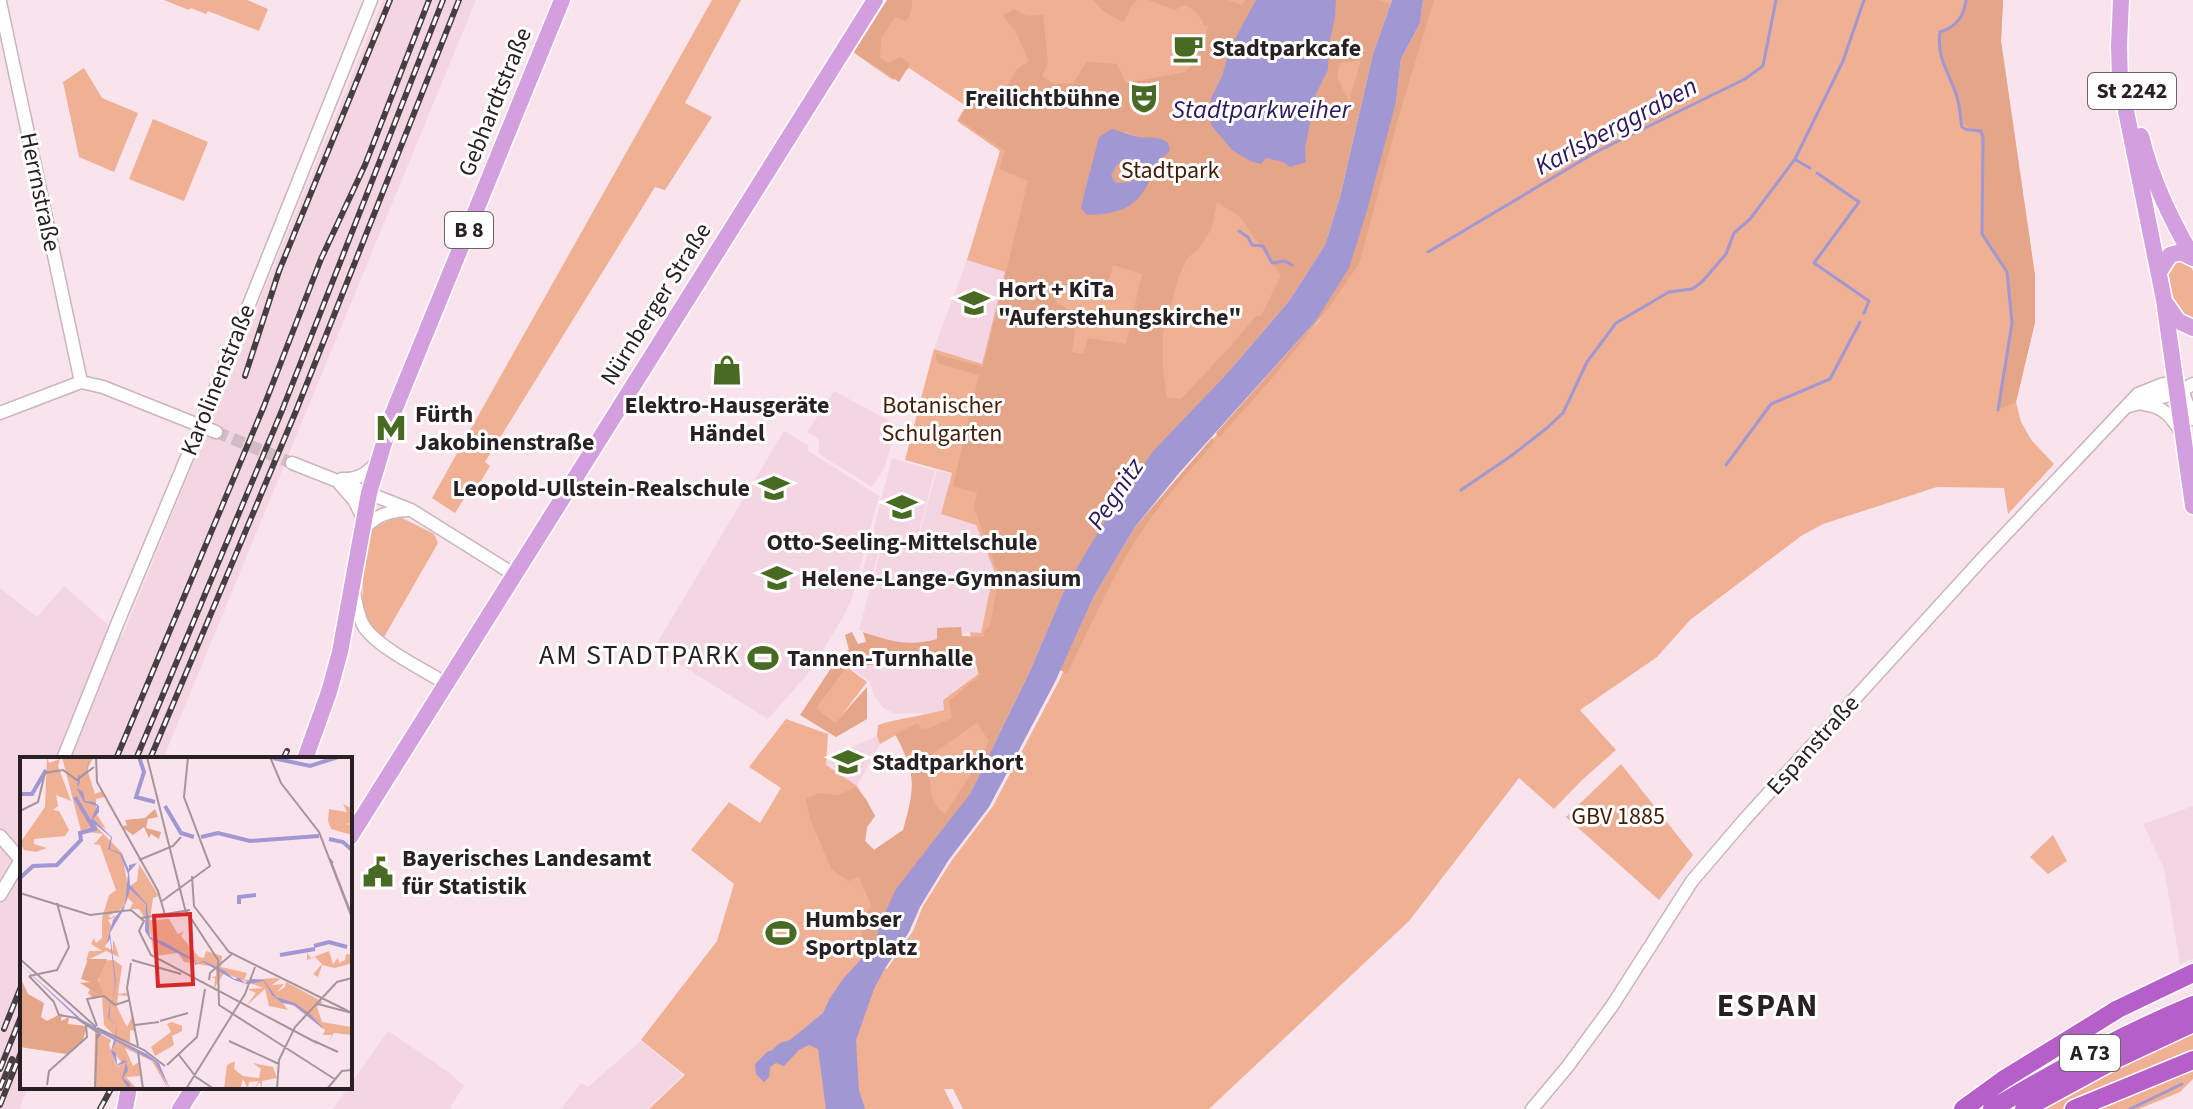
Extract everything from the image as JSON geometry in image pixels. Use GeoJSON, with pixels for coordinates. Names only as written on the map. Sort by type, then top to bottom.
{"type":"FeatureCollection","features":[{"type":"Feature","properties":{"kind":"highway"},"geometry":{"type":"LineString","coordinates":[[1963,1109],[2003,1080],[2107,1015],[2193,973]]}},
{"type":"Feature","properties":{"kind":"highway","name":"A 73"},"geometry":{"type":"LineString","coordinates":[[1992,1109],[2137,1029],[2193,1005]]}},
{"type":"Feature","properties":{"kind":"highway","name":"A 73"},"geometry":{"type":"LineString","coordinates":[[2024,1109],[2114,1060],[2193,1023]]}},
{"type":"Feature","properties":{"kind":"highway"},"geometry":{"type":"LineString","coordinates":[[2074,1109],[2193,1060]]}},
{"type":"Feature","properties":{"kind":"main road","name":"Gebhardtstraße"},"geometry":{"type":"LineString","coordinates":[[353,585],[369,493],[393,413],[562,0]]}},
{"type":"Feature","properties":{"kind":"main road","name":"Nürnberger Straße"},"geometry":{"type":"LineString","coordinates":[[352,834],[875,0]]}},
{"type":"Feature","properties":{"kind":"main road","name":"St 2242"},"geometry":{"type":"LineString","coordinates":[[2121,0],[2120,81],[2164,300]]}},
{"type":"Feature","properties":{"kind":"main road","name":"St 2242"},"geometry":{"type":"LineString","coordinates":[[2132,0],[2129,67],[2141,136],[2163,202],[2193,258]]}},
{"type":"Feature","properties":{"kind":"main road","name":"St 2242"},"geometry":{"type":"LineString","coordinates":[[2159,272],[2170,255],[2181,252],[2193,258]]}},
{"type":"Feature","properties":{"kind":"main road"},"geometry":{"type":"LineString","coordinates":[[2164,300],[2178,321],[2193,328]]}},
{"type":"Feature","properties":{"kind":"main road"},"geometry":{"type":"LineString","coordinates":[[2164,300],[2182,388],[2182,435],[2193,506]]}},
{"type":"Feature","properties":{"kind":"main road","name":"B 8"},"geometry":{"type":"LineString","coordinates":[[306,757],[329,692],[353,585]]}},
{"type":"Feature","properties":{"kind":"main road"},"geometry":{"type":"LineString","coordinates":[[125,1109],[129,1089]]}},
{"type":"Feature","properties":{"kind":"main road"},"geometry":{"type":"LineString","coordinates":[[180,1109],[193,1089]]}},
{"type":"Feature","properties":{"kind":"street","name":"Karolinenstraße"},"geometry":{"type":"LineString","coordinates":[[64,757],[371,0]]}},
{"type":"Feature","properties":{"kind":"street","name":"Herrnstraße"},"geometry":{"type":"LineString","coordinates":[[0,2],[81,382]]}},
{"type":"Feature","properties":{"kind":"street"},"geometry":{"type":"LineString","coordinates":[[0,413],[81,382],[103,387],[216,432]]}},
{"type":"Feature","properties":{"kind":"street"},"geometry":{"type":"LineString","coordinates":[[2131,406],[2182,388],[2193,419]]}},
{"type":"Feature","properties":{"kind":"street"},"geometry":{"type":"LineString","coordinates":[[2131,406],[2149,404],[2162,409],[2182,435]]}},
{"type":"Feature","properties":{"kind":"street","name":"Espanstraße"},"geometry":{"type":"LineString","coordinates":[[1532,1109],[1612,1006],[1701,870],[1955,589],[2131,406]]}},
{"type":"Feature","properties":{"kind":"street"},"geometry":{"type":"LineString","coordinates":[[334,479],[359,477],[377,461]]}},
{"type":"Feature","properties":{"kind":"street"},"geometry":{"type":"LineString","coordinates":[[292,463],[411,510],[515,575]]}},
{"type":"Feature","properties":{"kind":"street"},"geometry":{"type":"LineString","coordinates":[[334,479],[354,500],[362,527],[381,515],[411,510]]}},
{"type":"Feature","properties":{"kind":"street"},"geometry":{"type":"LineString","coordinates":[[353,585],[357,609],[365,628]]}},
{"type":"Feature","properties":{"kind":"street"},"geometry":{"type":"LineString","coordinates":[[347,621],[365,628],[389,648],[445,683]]}},
{"type":"Feature","properties":{"kind":"street"},"geometry":{"type":"LineString","coordinates":[[0,836],[20,857]]}},
{"type":"Feature","properties":{"kind":"street"},"geometry":{"type":"LineString","coordinates":[[0,895],[20,862]]}},
{"type":"Feature","properties":{"kind":"shaded area"},"geometry":{"type":"Polygon","coordinates":[[[383,0],[476,0],[164,757],[20,757],[20,1089],[27,1089],[19,1109],[0,1109],[0,588],[37,617],[64,586],[122,637],[383,0]]]}},
{"type":"Feature","properties":{"kind":"shaded area","name":"Hort + KiTa \"Auferstehungskirche\""},"geometry":{"type":"Polygon","coordinates":[[[967,260],[1005,272],[982,365],[934,349],[967,260]]]}},
{"type":"Feature","properties":{"kind":"shaded area"},"geometry":{"type":"Polygon","coordinates":[[[834,391],[897,425],[885,466],[872,487],[819,454],[819,439],[807,432],[834,391]]]}},
{"type":"Feature","properties":{"kind":"shaded area","name":"Helene-Lange-Gymnasium"},"geometry":{"type":"Polygon","coordinates":[[[784,431],[809,446],[807,450],[879,496],[851,601],[812,669],[768,719],[654,648],[784,431]]]}},
{"type":"Feature","properties":{"kind":"shaded area","name":"Otto-Seeling-Mittelschule"},"geometry":{"type":"Polygon","coordinates":[[[892,458],[935,471],[915,547],[909,551],[881,544],[872,576],[862,574],[892,458]]]}},
{"type":"Feature","properties":{"kind":"shaded area"},"geometry":{"type":"Polygon","coordinates":[[[937,470],[951,474],[941,514],[976,525],[994,570],[981,634],[970,632],[925,642],[898,644],[859,630],[882,546],[914,553],[937,470]]]}},
{"type":"Feature","properties":{"kind":"shaded area"},"geometry":{"type":"Polygon","coordinates":[[[869,651],[973,656],[977,674],[942,700],[945,710],[922,716],[921,713],[896,714],[883,708],[874,696],[870,682],[851,668],[869,651]]]}},
{"type":"Feature","properties":{"kind":"shaded area","name":"Stadtparkhort"},"geometry":{"type":"Polygon","coordinates":[[[877,736],[880,744],[857,786],[826,765],[826,759],[877,736]]]}},
{"type":"Feature","properties":{"kind":"shaded area"},"geometry":{"type":"Polygon","coordinates":[[[2193,806],[2193,959],[2180,964],[2164,868],[2143,824],[2193,806]]]}},
{"type":"Feature","properties":{"kind":"shaded area"},"geometry":{"type":"Polygon","coordinates":[[[388,1031],[464,1086],[449,1109],[333,1109],[347,1089],[352,1089],[352,1082],[388,1031]]]}},
{"type":"Feature","properties":{"kind":"shaded area"},"geometry":{"type":"Polygon","coordinates":[[[641,1041],[683,1075],[647,1109],[561,1109],[581,1083],[588,1087],[641,1041]]]}},
{"type":"Feature","properties":{"kind":"green space"},"geometry":{"type":"Polygon","coordinates":[[[164,0],[247,0],[268,9],[259,31],[208,11],[206,14],[191,8],[189,10],[164,0]]]}},
{"type":"Feature","properties":{"kind":"green space"},"geometry":{"type":"Polygon","coordinates":[[[712,0],[741,0],[685,103],[712,117],[665,190],[655,187],[485,462],[490,466],[475,491],[471,488],[455,513],[432,498],[712,0]]]}},
{"type":"Feature","properties":{"kind":"green space"},"geometry":{"type":"Polygon","coordinates":[[[887,0],[911,0],[912,3],[906,21],[895,17],[881,39],[880,58],[888,63],[900,57],[910,64],[899,82],[854,52],[887,0]]]}},
{"type":"Feature","properties":{"kind":"green space","name":"Botanischer Schulgarten"},"geometry":{"type":"Polygon","coordinates":[[[888,0],[1392,0],[1373,54],[1325,245],[1066,586],[970,794],[864,960],[887,969],[913,931],[923,906],[952,860],[993,806],[1059,681],[1098,595],[1138,526],[1319,321],[1353,267],[1426,0],[2003,0],[2001,41],[2035,276],[2035,322],[2016,402],[2021,422],[2032,441],[2054,464],[2008,514],[2004,488],[1937,487],[1823,524],[1801,536],[1690,620],[1657,657],[1580,710],[1616,750],[1554,809],[1519,778],[1409,921],[1209,1109],[963,1109],[953,1089],[944,1089],[954,1109],[649,1109],[685,1075],[641,1040],[717,941],[734,884],[691,850],[729,802],[760,823],[781,788],[749,767],[786,719],[828,734],[826,765],[857,786],[875,816],[867,827],[865,841],[874,850],[904,830],[912,792],[908,761],[896,735],[880,744],[878,725],[944,710],[943,700],[978,674],[970,632],[981,633],[994,570],[976,525],[941,514],[952,473],[905,460],[934,349],[982,364],[1005,272],[967,260],[1000,151],[957,121],[966,106],[909,68],[893,80],[854,53],[888,0]]]}},
{"type":"Feature","properties":{"kind":"green space"},"geometry":{"type":"Polygon","coordinates":[[[1093,0],[1137,0],[1124,22],[1104,12],[1093,0]]]}},
{"type":"Feature","properties":{"kind":"green space","name":"Stadtpark"},"geometry":{"type":"Polygon","coordinates":[[[1148,0],[1228,0],[1242,5],[1245,0],[1256,0],[1230,48],[1222,76],[1211,98],[1266,158],[1306,162],[1305,148],[1316,94],[1328,70],[1336,0],[1379,0],[1390,4],[1373,54],[1340,197],[1325,245],[1289,301],[1224,377],[1154,450],[1112,509],[1066,586],[1030,671],[970,794],[935,840],[881,922],[870,951],[862,942],[861,917],[872,907],[859,877],[849,881],[832,870],[810,819],[806,799],[819,793],[838,795],[856,787],[875,816],[867,827],[865,841],[874,850],[903,830],[912,781],[907,760],[895,734],[918,723],[921,729],[930,728],[952,718],[949,701],[980,675],[973,656],[948,655],[847,667],[816,708],[835,723],[867,687],[867,719],[836,737],[800,715],[841,653],[849,650],[845,635],[852,632],[858,644],[866,642],[863,632],[917,643],[937,639],[937,628],[961,627],[962,636],[984,637],[985,630],[990,626],[999,575],[974,508],[977,493],[953,486],[979,375],[937,363],[936,354],[983,367],[1028,181],[999,169],[1005,151],[959,120],[969,101],[978,106],[988,91],[1001,97],[1016,70],[1029,61],[1015,31],[1003,16],[1014,9],[1027,16],[1043,15],[1048,63],[1042,76],[1054,84],[1073,83],[1087,62],[1117,64],[1126,83],[1185,72],[1194,64],[1208,26],[1204,25],[1197,13],[1184,5],[1175,10],[1148,0]],[[1361,60],[1340,63],[1337,77],[1349,102],[1361,60]],[[1127,132],[1099,137],[1081,208],[1087,215],[1157,165],[1162,156],[1141,138],[1127,132]],[[1217,202],[1212,228],[1198,250],[1187,258],[1163,334],[1167,398],[1181,399],[1256,316],[1261,316],[1281,275],[1240,217],[1217,202]],[[1113,265],[1109,279],[1094,291],[1058,284],[1056,302],[1071,311],[1075,331],[1072,352],[1083,354],[1088,338],[1126,344],[1142,274],[1113,265]],[[977,723],[932,754],[932,795],[945,814],[989,741],[977,723]]]}},
{"type":"Feature","properties":{"kind":"green space"},"geometry":{"type":"Polygon","coordinates":[[[1423,0],[1434,0],[1359,264],[1327,310],[1219,438],[1216,433],[1315,322],[1396,102],[1401,59],[1420,23],[1423,0]]]}},
{"type":"Feature","properties":{"kind":"green space"},"geometry":{"type":"Polygon","coordinates":[[[1966,0],[2003,0],[2001,41],[2035,276],[2035,322],[2016,402],[1998,410],[2012,323],[2007,272],[1982,234],[1983,155],[1980,135],[1964,124],[1939,40],[1940,32],[1958,20],[1966,0]]]}},
{"type":"Feature","properties":{"kind":"green space"},"geometry":{"type":"Polygon","coordinates":[[[84,68],[102,98],[138,113],[114,172],[79,157],[63,82],[84,68]]]}},
{"type":"Feature","properties":{"kind":"green space"},"geometry":{"type":"Polygon","coordinates":[[[153,119],[208,142],[184,201],[129,179],[153,119]]]}},
{"type":"Feature","properties":{"kind":"green space"},"geometry":{"type":"Polygon","coordinates":[[[1124,159],[1136,163],[1139,170],[1131,182],[1116,183],[1111,176],[1124,159]]]}},
{"type":"Feature","properties":{"kind":"green space"},"geometry":{"type":"Polygon","coordinates":[[[2177,256],[2188,262],[2193,271],[2193,322],[2181,311],[2172,292],[2168,269],[2177,256]]]}},
{"type":"Feature","properties":{"kind":"green space"},"geometry":{"type":"Polygon","coordinates":[[[1212,438],[1215,442],[1163,502],[1126,556],[1067,674],[1060,670],[1094,596],[1135,527],[1212,438]]]}},
{"type":"Feature","properties":{"kind":"green space"},"geometry":{"type":"Polygon","coordinates":[[[402,518],[434,534],[438,543],[384,637],[375,630],[365,613],[365,561],[372,529],[392,519],[402,518]]]}},
{"type":"Feature","properties":{"kind":"green space"},"geometry":{"type":"Polygon","coordinates":[[[847,667],[867,682],[835,724],[815,708],[847,667]]]}},
{"type":"Feature","properties":{"kind":"green space","name":"GBV 1885"},"geometry":{"type":"Polygon","coordinates":[[[1621,764],[1693,855],[1659,900],[1566,817],[1621,764]]]}},
{"type":"Feature","properties":{"kind":"green space"},"geometry":{"type":"Polygon","coordinates":[[[2053,835],[2067,861],[2048,874],[2030,857],[2053,835]]]}},
{"type":"Feature","properties":{"kind":"green space"},"geometry":{"type":"Polygon","coordinates":[[[2193,1032],[2193,1055],[2062,1109],[2042,1109],[2128,1063],[2193,1032]]]}},
{"type":"Feature","properties":{"kind":"green space"},"geometry":{"type":"Polygon","coordinates":[[[2193,1066],[2193,1079],[2180,1092],[2139,1109],[2088,1109],[2193,1066]]]}},
{"type":"Feature","properties":{"kind":"water","name":"Stadtparkweiher"},"geometry":{"type":"Polygon","coordinates":[[[1256,0],[1336,0],[1328,70],[1316,94],[1305,148],[1306,162],[1290,167],[1266,158],[1261,164],[1250,161],[1232,150],[1211,125],[1211,98],[1222,76],[1230,48],[1256,0]]]}},
{"type":"Feature","properties":{"kind":"water"},"geometry":{"type":"Polygon","coordinates":[[[1392,0],[1423,0],[1420,23],[1401,59],[1396,102],[1349,268],[1315,322],[1180,472],[1135,527],[1094,596],[1055,682],[989,807],[948,861],[874,989],[856,1040],[859,1090],[865,1109],[826,1109],[818,1049],[809,1045],[799,1050],[784,1066],[776,1063],[770,1067],[769,1077],[764,1082],[756,1074],[755,1064],[768,1051],[790,1040],[823,1013],[843,979],[874,945],[896,889],[970,794],[1030,671],[1066,586],[1112,509],[1154,450],[1224,377],[1289,301],[1325,245],[1340,197],[1373,54],[1392,0]]]}},
{"type":"Feature","properties":{"kind":"water"},"geometry":{"type":"Polygon","coordinates":[[[1112,129],[1161,139],[1168,143],[1170,150],[1158,160],[1156,170],[1137,200],[1115,212],[1087,215],[1081,208],[1099,137],[1112,129]],[[1124,159],[1116,166],[1111,176],[1116,183],[1131,182],[1138,170],[1136,163],[1124,159]]]}},
{"type":"Feature","properties":{"kind":"waterway","name":"Karlsberggraben"},"geometry":{"type":"LineString","coordinates":[[1428,252],[1596,152],[1745,79],[1763,66],[1776,0]]}},
{"type":"Feature","properties":{"kind":"waterway"},"geometry":{"type":"LineString","coordinates":[[1461,490],[1511,456],[1563,413],[1587,362],[1616,323],[1669,292],[1692,289],[1726,254],[1734,233],[1750,219],[1795,159],[1843,61],[1864,0]]}},
{"type":"Feature","properties":{"kind":"waterway"},"geometry":{"type":"LineString","coordinates":[[1966,0],[1958,20],[1940,32],[1939,41],[1957,98],[1962,127],[1981,131],[1983,137],[1982,234],[2007,272],[2012,323],[1998,410]]}},
{"type":"Feature","properties":{"kind":"waterway"},"geometry":{"type":"LineString","coordinates":[[1796,160],[1810,168]]}},
{"type":"Feature","properties":{"kind":"waterway"},"geometry":{"type":"LineString","coordinates":[[1817,173],[1859,202],[1814,263],[1869,301],[1864,313]]}},
{"type":"Feature","properties":{"kind":"waterway"},"geometry":{"type":"LineString","coordinates":[[1239,231],[1248,237],[1252,245],[1263,246],[1272,263],[1285,261],[1292,265]]}},
{"type":"Feature","properties":{"kind":"waterway"},"geometry":{"type":"LineString","coordinates":[[1726,465],[1771,404],[1830,379],[1860,322]]}},
{"type":"Feature","properties":{"kind":"waterway"},"geometry":{"type":"LineString","coordinates":[[2130,1109],[2182,1084]]}},
{"type":"Feature","properties":{"kind":"tunnel"},"geometry":{"type":"LineString","coordinates":[[216,432],[292,463]]}},
{"type":"Feature","properties":{"kind":"railway"},"geometry":{"type":"LineString","coordinates":[[245,376],[279,271],[390,0]]}},
{"type":"Feature","properties":{"kind":"railway"},"geometry":{"type":"LineString","coordinates":[[117,757],[264,406],[321,259],[365,165],[429,0]]}},
{"type":"Feature","properties":{"kind":"railway"},"geometry":{"type":"LineString","coordinates":[[137,757],[283,408],[443,0]]}},
{"type":"Feature","properties":{"kind":"railway"},"geometry":{"type":"LineString","coordinates":[[151,757],[296,411],[459,0]]}},
{"type":"Feature","properties":{"kind":"railway"},"geometry":{"type":"LineString","coordinates":[[284,757],[287,751]]}},
{"type":"Feature","properties":{"kind":"railway"},"geometry":{"type":"LineString","coordinates":[[4,1029],[20,989]]}},
{"type":"Feature","properties":{"kind":"railway"},"geometry":{"type":"LineString","coordinates":[[0,1069],[20,1019]]}},
{"type":"Feature","properties":{"kind":"railway"},"geometry":{"type":"LineString","coordinates":[[0,1105],[20,1055]]}},
{"type":"Feature","properties":{"kind":"railway"},"geometry":{"type":"LineString","coordinates":[[0,1088],[12,1059]]}},
{"type":"Feature","properties":{"kind":"railway"},"geometry":{"type":"LineString","coordinates":[[100,1109],[111,1089]]}},
{"type":"Feature","properties":{"kind":"place","name":"Stadtparkcafe"},"geometry":{"type":"Point","coordinates":[1188,48]}},
{"type":"Feature","properties":{"kind":"place","name":"Freilichtbühne"},"geometry":{"type":"Point","coordinates":[1144,98]}},
{"type":"Feature","properties":{"kind":"place","name":"Hort + KiTa \"Auferstehungskirche\""},"geometry":{"type":"Point","coordinates":[974,303]}},
{"type":"Feature","properties":{"kind":"place","name":"Elektro-Hausgeräte Händel"},"geometry":{"type":"Point","coordinates":[727,370]}},
{"type":"Feature","properties":{"kind":"place","name":"Fürth Jakobinenstraße"},"geometry":{"type":"Point","coordinates":[391,428]}},
{"type":"Feature","properties":{"kind":"place","name":"Leopold-Ullstein-Realschule"},"geometry":{"type":"Point","coordinates":[774,488]}},
{"type":"Feature","properties":{"kind":"place","name":"Otto-Seeling-Mittelschule"},"geometry":{"type":"Point","coordinates":[902,507]}},
{"type":"Feature","properties":{"kind":"place","name":"Helene-Lange-Gymnasium"},"geometry":{"type":"Point","coordinates":[777,578]}},
{"type":"Feature","properties":{"kind":"place","name":"Tannen-Turnhalle"},"geometry":{"type":"Point","coordinates":[763,658]}},
{"type":"Feature","properties":{"kind":"place","name":"Stadtparkhort"},"geometry":{"type":"Point","coordinates":[848,762]}},
{"type":"Feature","properties":{"kind":"place","name":"Bayerisches Landesamt für Statistik"},"geometry":{"type":"Point","coordinates":[378,872]}},
{"type":"Feature","properties":{"kind":"place","name":"Humbser Sportplatz"},"geometry":{"type":"Point","coordinates":[781,933]}},
{"type":"Feature","properties":{"kind":"district","name":"AM STADTPARK"},"geometry":{"type":"Point","coordinates":[640,655]}},
{"type":"Feature","properties":{"kind":"district","name":"ESPAN"},"geometry":{"type":"Point","coordinates":[1768,1006]}},
{"type":"Feature","properties":{"kind":"water label","name":"Pegnitz"},"geometry":{"type":"Point","coordinates":[1115,494]}}]}
